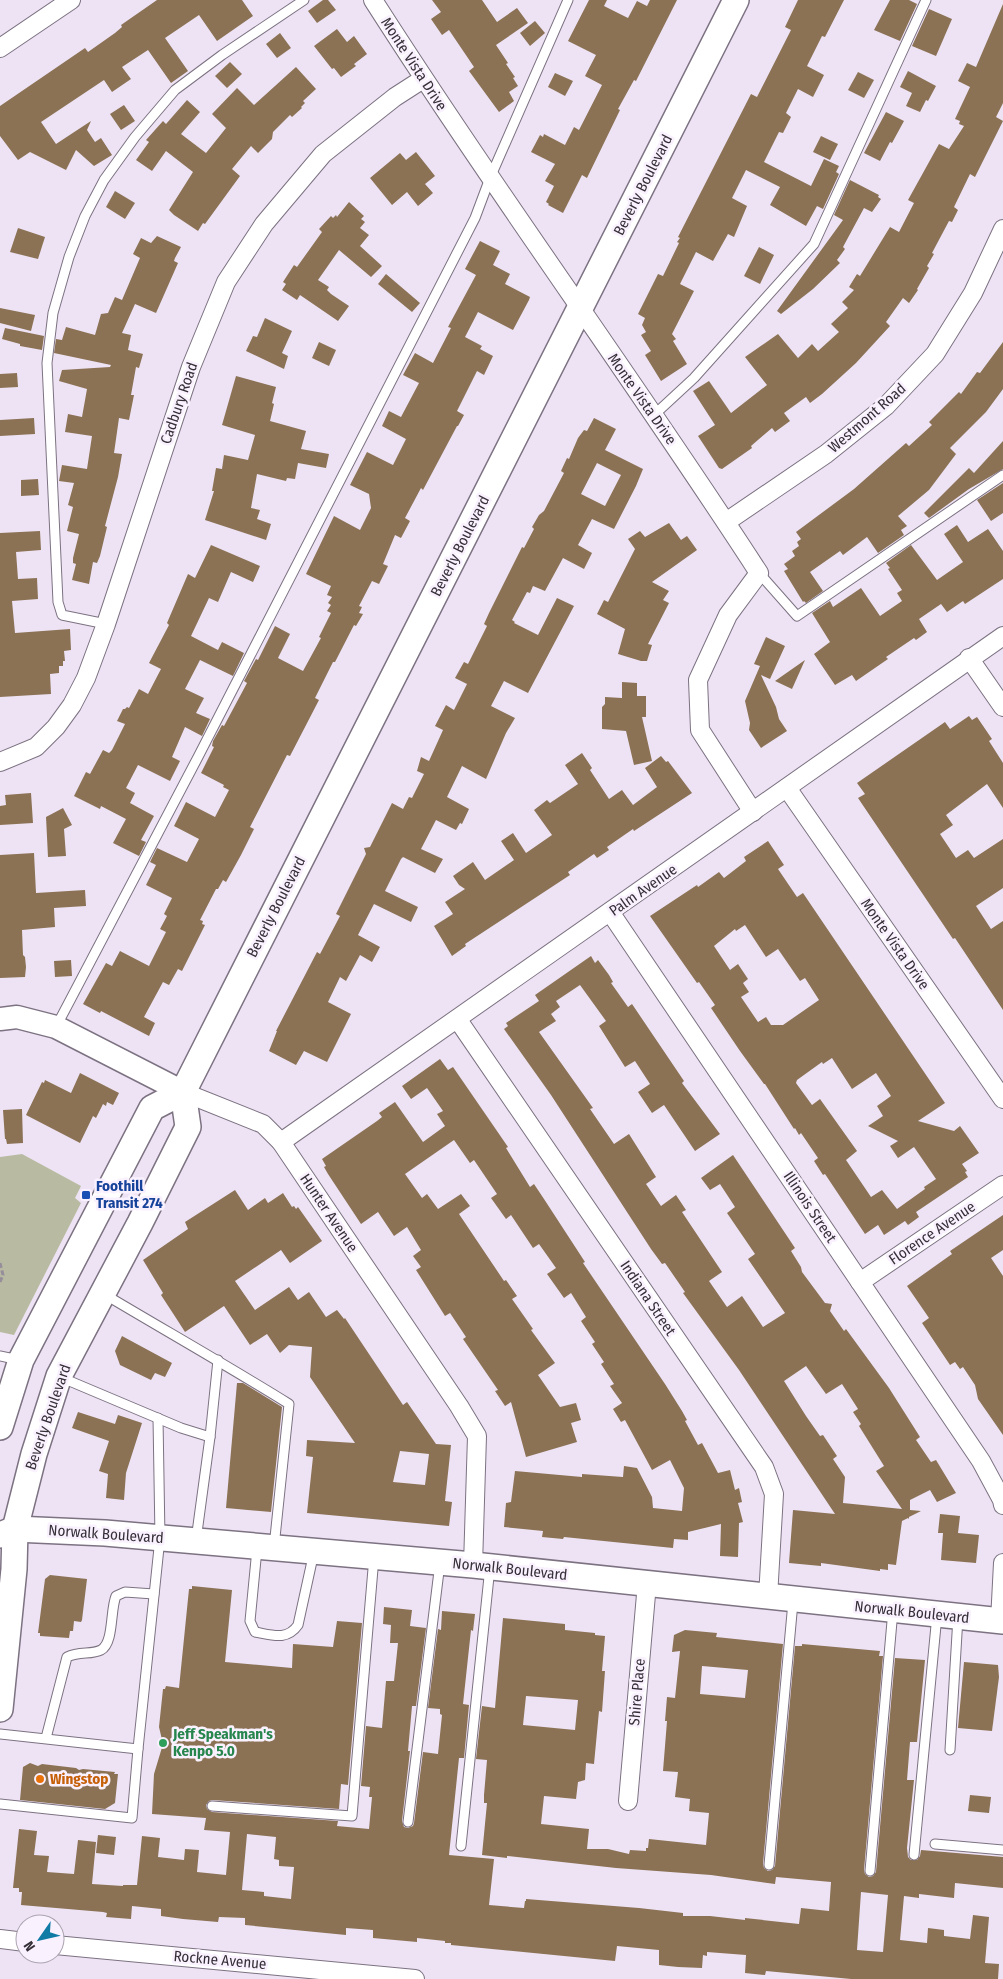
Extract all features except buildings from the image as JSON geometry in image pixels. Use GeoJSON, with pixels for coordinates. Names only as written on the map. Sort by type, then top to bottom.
{"type":"FeatureCollection","features":[{"type":"Feature","properties":{"kind":"main road","name":"Beverly Boulevard"},"geometry":{"type":"LineString","coordinates":[[0,1709],[14,1570],[5,1527],[34,1454],[59,1376],[188,1127],[182,1092],[736,0]]}},
{"type":"Feature","properties":{"kind":"main road"},"geometry":{"type":"LineString","coordinates":[[0,1428],[10,1358],[152,1108],[182,1092]]}},
{"type":"Feature","properties":{"kind":"main road","name":"Norwalk Boulevard"},"geometry":{"type":"LineString","coordinates":[[5,1527],[105,1532],[440,1562],[1002,1621]]}},
{"type":"Feature","properties":{"kind":"street"},"geometry":{"type":"LineString","coordinates":[[0,48],[71,0]]}},
{"type":"Feature","properties":{"kind":"street","name":"Monte Vista Drive"},"geometry":{"type":"LineString","coordinates":[[372,0],[423,79],[654,415],[759,573]]}},
{"type":"Feature","properties":{"kind":"street","name":"Cadbury Road"},"geometry":{"type":"LineString","coordinates":[[0,762],[36,747],[56,727],[72,705],[86,678],[106,624],[190,367],[226,282],[264,224],[323,154],[395,97],[423,79]]}},
{"type":"Feature","properties":{"kind":"street","name":"Westmont Road"},"geometry":{"type":"LineString","coordinates":[[726,522],[826,454],[886,406],[936,354],[973,293],[1003,229]]}},
{"type":"Feature","properties":{"kind":"street"},"geometry":{"type":"LineString","coordinates":[[753,812],[700,730],[698,680],[728,615],[759,573]]}},
{"type":"Feature","properties":{"kind":"street","name":"Palm Avenue"},"geometry":{"type":"LineString","coordinates":[[281,1142],[458,1020],[969,658],[1003,636]]}},
{"type":"Feature","properties":{"kind":"street"},"geometry":{"type":"LineString","coordinates":[[969,658],[1003,707]]}},
{"type":"Feature","properties":{"kind":"street","name":"Monte Vista Drive"},"geometry":{"type":"LineString","coordinates":[[787,788],[1003,1099]]}},
{"type":"Feature","properties":{"kind":"street","name":"Illinois Street"},"geometry":{"type":"LineString","coordinates":[[610,912],[980,1461],[1003,1505]]}},
{"type":"Feature","properties":{"kind":"street","name":"Hunter Avenue"},"geometry":{"type":"LineString","coordinates":[[0,1019],[17,1017],[56,1027],[182,1092],[263,1124],[281,1142],[459,1406],[477,1436],[482,1566]]}},
{"type":"Feature","properties":{"kind":"street","name":"Indiana Street"},"geometry":{"type":"LineString","coordinates":[[458,1020],[764,1467],[774,1494],[768,1597]]}},
{"type":"Feature","properties":{"kind":"street","name":"Florence Avenue"},"geometry":{"type":"LineString","coordinates":[[860,1282],[1003,1184]]}},
{"type":"Feature","properties":{"kind":"street"},"geometry":{"type":"LineString","coordinates":[[1002,1621],[1003,1563]]}},
{"type":"Feature","properties":{"kind":"street","name":"Shire Place"},"geometry":{"type":"LineString","coordinates":[[628,1801],[647,1583]]}},
{"type":"Feature","properties":{"kind":"street"},"geometry":{"type":"LineString","coordinates":[[0,1939],[15,1941]]}},
{"type":"Feature","properties":{"kind":"street","name":"Rockne Avenue"},"geometry":{"type":"LineString","coordinates":[[65,1945],[415,1979]]}},
{"type":"Feature","properties":{"kind":"lane"},"geometry":{"type":"LineString","coordinates":[[106,624],[62,615],[58,602],[47,363],[53,313],[69,257],[85,216],[104,180],[135,137],[175,90],[222,55],[304,0]]}},
{"type":"Feature","properties":{"kind":"lane"},"geometry":{"type":"LineString","coordinates":[[56,1027],[198,758],[474,218],[568,0]]}},
{"type":"Feature","properties":{"kind":"lane"},"geometry":{"type":"LineString","coordinates":[[654,415],[694,378],[814,244],[926,0]]}},
{"type":"Feature","properties":{"kind":"lane"},"geometry":{"type":"LineString","coordinates":[[759,573],[798,616],[1003,475]]}},
{"type":"Feature","properties":{"kind":"lane"},"geometry":{"type":"LineString","coordinates":[[103,1293],[289,1404],[266,1547],[250,1621],[256,1632],[280,1636],[292,1633],[298,1625],[314,1551]]}},
{"type":"Feature","properties":{"kind":"lane"},"geometry":{"type":"LineString","coordinates":[[196,1540],[210,1438],[218,1360]]}},
{"type":"Feature","properties":{"kind":"lane"},"geometry":{"type":"LineString","coordinates":[[59,1376],[210,1438]]}},
{"type":"Feature","properties":{"kind":"lane"},"geometry":{"type":"LineString","coordinates":[[0,1804],[132,1818],[160,1538],[158,1418]]}},
{"type":"Feature","properties":{"kind":"lane"},"geometry":{"type":"LineString","coordinates":[[212,1806],[352,1816],[374,1556]]}},
{"type":"Feature","properties":{"kind":"lane"},"geometry":{"type":"LineString","coordinates":[[408,1822],[440,1562]]}},
{"type":"Feature","properties":{"kind":"lane"},"geometry":{"type":"LineString","coordinates":[[461,1846],[482,1566]]}},
{"type":"Feature","properties":{"kind":"lane"},"geometry":{"type":"LineString","coordinates":[[46,1738],[67,1657],[77,1652],[95,1652],[104,1649],[109,1642],[112,1604],[116,1596],[124,1592],[154,1594]]}},
{"type":"Feature","properties":{"kind":"lane"},"geometry":{"type":"LineString","coordinates":[[769,1865],[794,1600]]}},
{"type":"Feature","properties":{"kind":"lane"},"geometry":{"type":"LineString","coordinates":[[870,1871],[893,1610]]}},
{"type":"Feature","properties":{"kind":"lane"},"geometry":{"type":"LineString","coordinates":[[948,1616],[950,1750]]}},
{"type":"Feature","properties":{"kind":"lane"},"geometry":{"type":"LineString","coordinates":[[914,1855],[948,1616]]}},
{"type":"Feature","properties":{"kind":"lane"},"geometry":{"type":"LineString","coordinates":[[0,1734],[138,1749]]}},
{"type":"Feature","properties":{"kind":"lane"},"geometry":{"type":"LineString","coordinates":[[935,1844],[1003,1850]]}},
{"type":"Feature","properties":{"kind":"path"},"geometry":{"type":"LineString","coordinates":[[0,1263],[3,1276],[0,1282]]}},
{"type":"Feature","properties":{"kind":"green space"},"geometry":{"type":"Polygon","coordinates":[[[22,1154],[81,1186],[75,1198],[81,1203],[14,1335],[0,1332],[0,1157],[22,1154]]]}},
{"type":"Feature","properties":{"kind":"place","name":"Foothill Transit 274"},"geometry":{"type":"Point","coordinates":[86,1195]}},
{"type":"Feature","properties":{"kind":"place","name":"Jeff Speakman's Kenpo 5.0"},"geometry":{"type":"Point","coordinates":[163,1743]}},
{"type":"Feature","properties":{"kind":"place","name":"Wingstop"},"geometry":{"type":"Point","coordinates":[40,1779]}}]}
